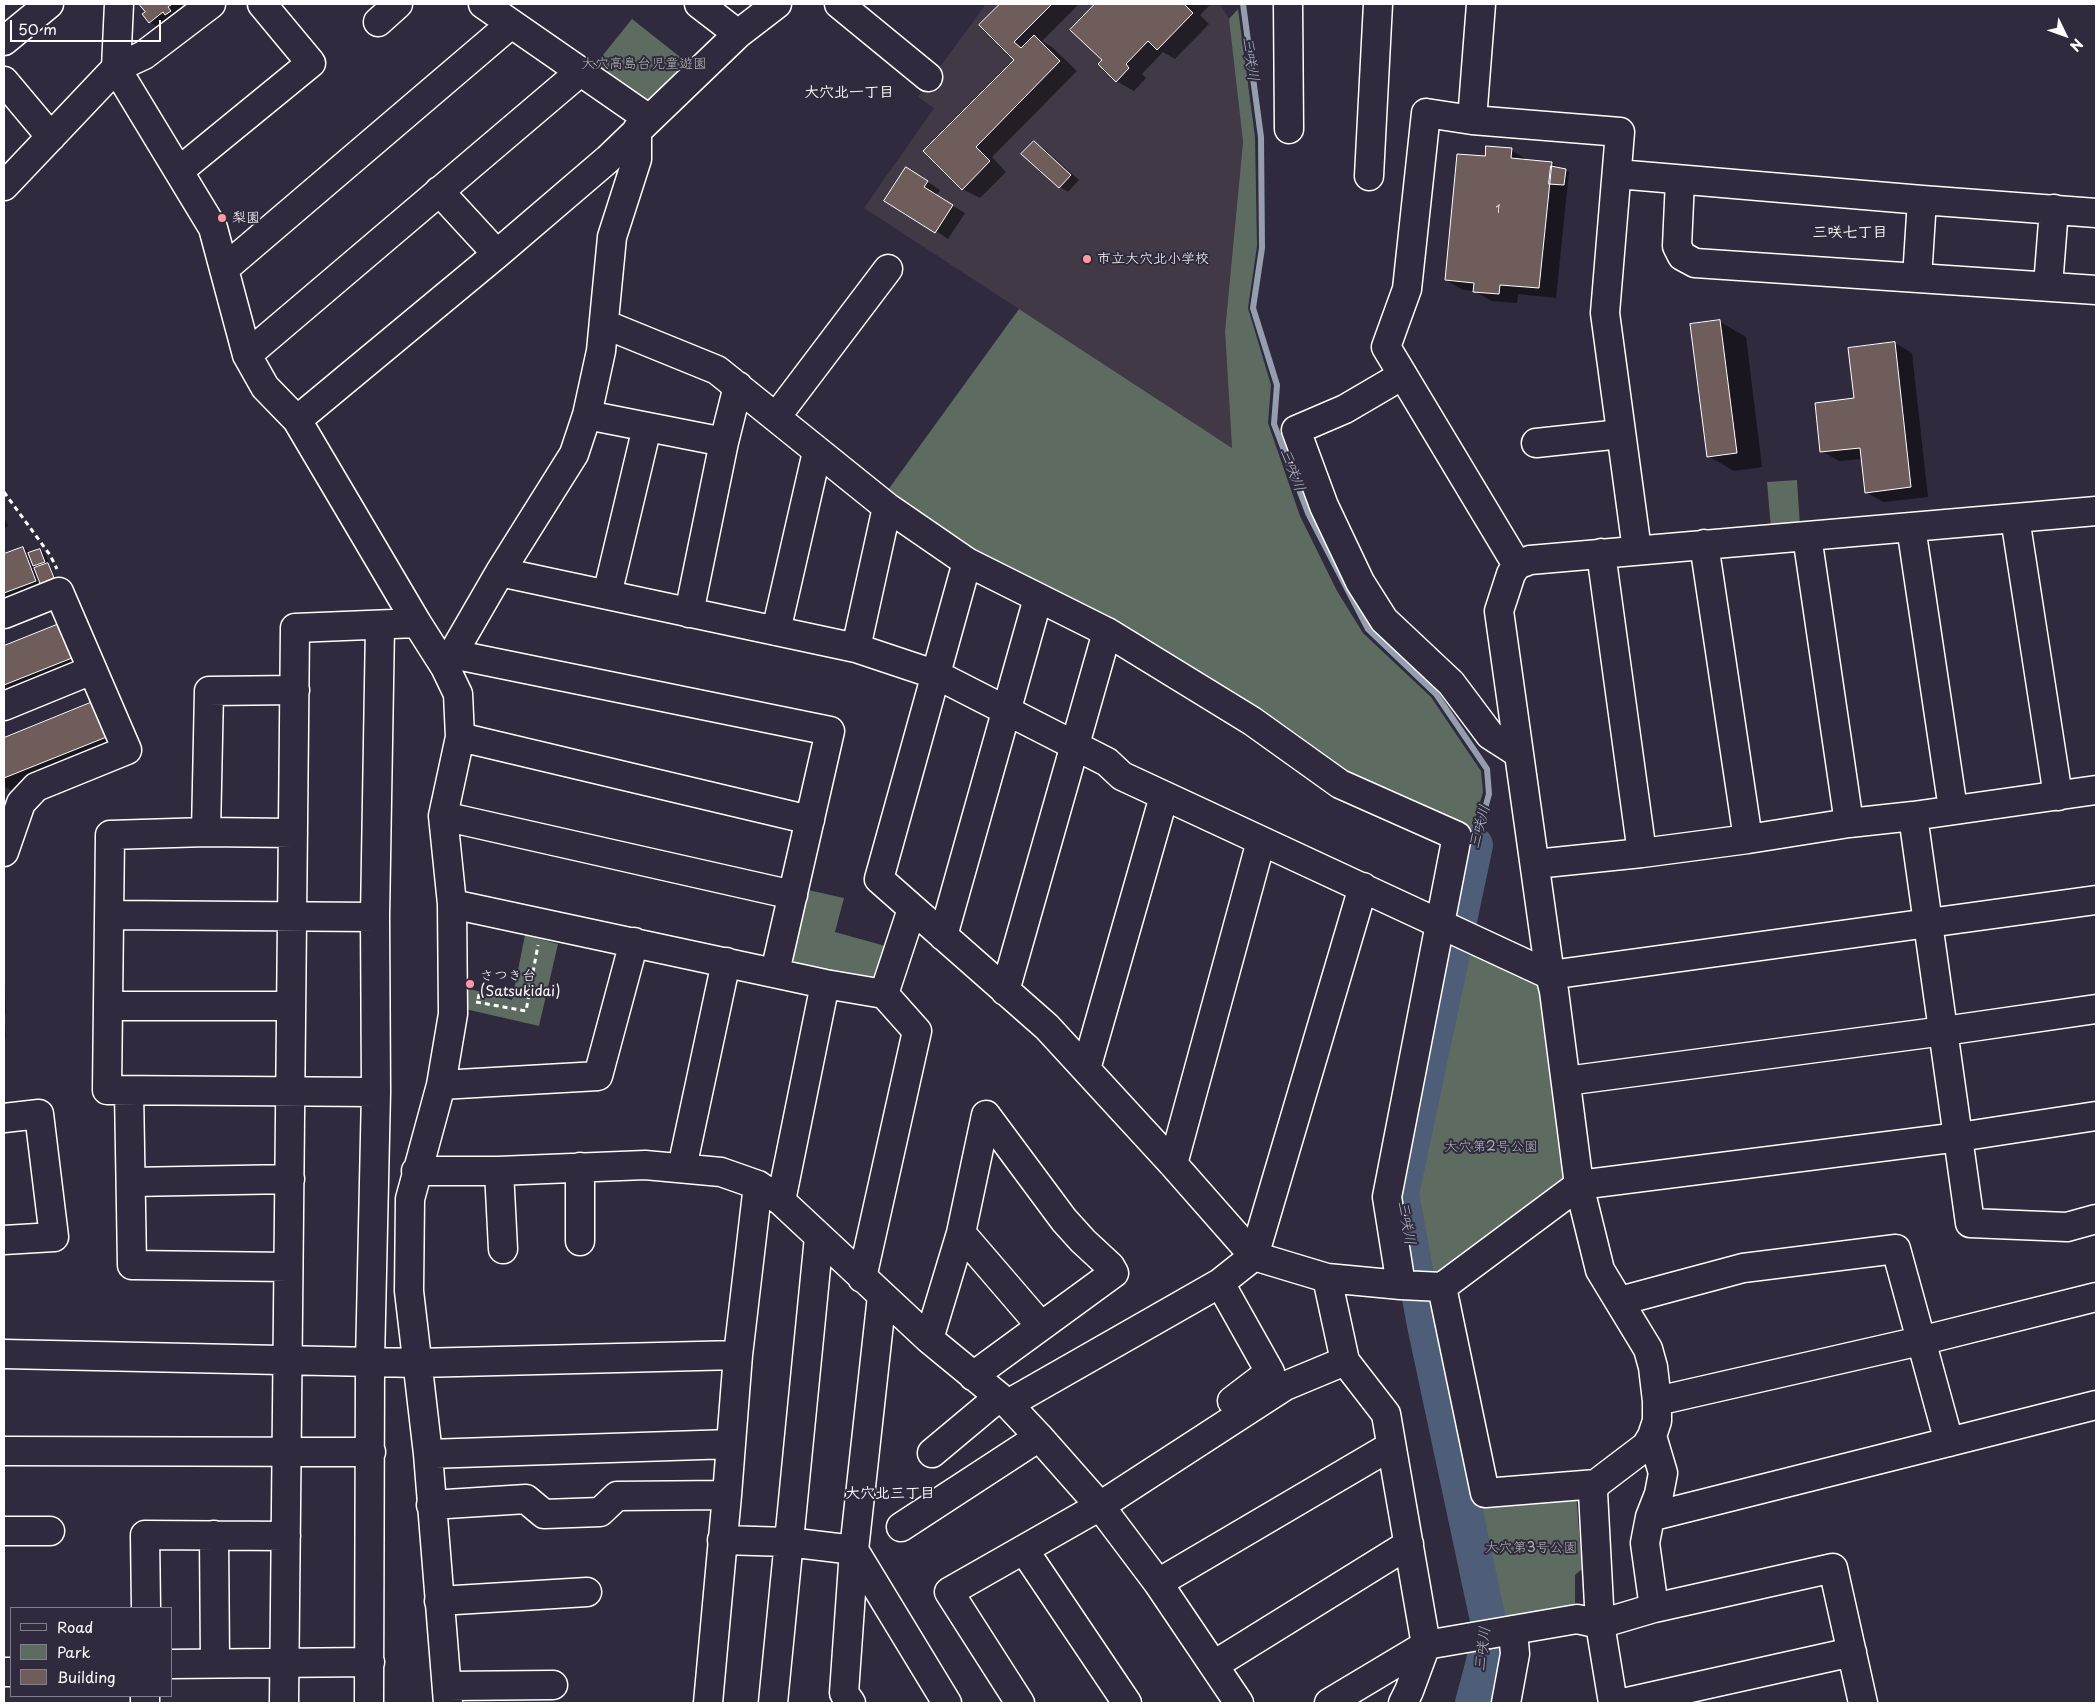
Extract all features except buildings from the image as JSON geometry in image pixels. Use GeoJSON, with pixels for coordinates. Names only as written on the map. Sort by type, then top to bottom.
{"type":"FeatureCollection","features":[{"type":"Feature","properties":{"kind":"street"},"geometry":{"type":"LineString","coordinates":[[4,41],[49,4]]}},
{"type":"Feature","properties":{"kind":"street"},"geometry":{"type":"LineString","coordinates":[[119,4],[116,68],[213,228],[247,355],[265,387],[297,420],[417,623],[449,661],[458,694],[460,737],[443,816],[452,904],[453,1014],[441,1085],[416,1171],[410,1199],[409,1291],[428,1454],[447,1695],[553,1685]]}},
{"type":"Feature","properties":{"kind":"street"},"geometry":{"type":"LineString","coordinates":[[4,186],[116,68],[144,55],[211,4]]}},
{"type":"Feature","properties":{"kind":"street"},"geometry":{"type":"LineString","coordinates":[[179,171],[311,63],[262,4]]}},
{"type":"Feature","properties":{"kind":"street"},"geometry":{"type":"LineString","coordinates":[[378,22],[398,4]]}},
{"type":"Feature","properties":{"kind":"street"},"geometry":{"type":"LineString","coordinates":[[483,4],[580,72],[643,124]]}},
{"type":"Feature","properties":{"kind":"street"},"geometry":{"type":"LineString","coordinates":[[699,4],[738,34]]}},
{"type":"Feature","properties":{"kind":"street"},"geometry":{"type":"LineString","coordinates":[[297,420],[608,159],[738,34],[776,4]]}},
{"type":"Feature","properties":{"kind":"street"},"geometry":{"type":"LineString","coordinates":[[839,4],[928,77]]}},
{"type":"Feature","properties":{"kind":"street"},"geometry":{"type":"LineString","coordinates":[[1288,4],[1289,129]]}},
{"type":"Feature","properties":{"kind":"street"},"geometry":{"type":"LineString","coordinates":[[1369,176],[1378,4]]}},
{"type":"Feature","properties":{"kind":"street"},"geometry":{"type":"LineString","coordinates":[[1472,120],[1481,4]]}},
{"type":"Feature","properties":{"kind":"street"},"geometry":{"type":"LineString","coordinates":[[224,270],[511,24]]}},
{"type":"Feature","properties":{"kind":"street"},"geometry":{"type":"LineString","coordinates":[[247,355],[580,72]]}},
{"type":"Feature","properties":{"kind":"street"},"geometry":{"type":"LineString","coordinates":[[4,81],[51,137]]}},
{"type":"Feature","properties":{"kind":"street"},"geometry":{"type":"LineString","coordinates":[[1517,565],[1386,347],[1407,289],[1426,113],[1472,120],[1620,132],[1604,313],[1637,550]]}},
{"type":"Feature","properties":{"kind":"street"},"geometry":{"type":"LineString","coordinates":[[449,661],[500,572],[574,454],[587,415],[601,351],[612,237],[637,158],[643,124]]}},
{"type":"Feature","properties":{"kind":"street"},"geometry":{"type":"LineString","coordinates":[[1617,174],[2096,213]]}},
{"type":"Feature","properties":{"kind":"street"},"geometry":{"type":"LineString","coordinates":[[1680,180],[1677,246],[1682,256],[1695,263],[2096,290]]}},
{"type":"Feature","properties":{"kind":"street"},"geometry":{"type":"LineString","coordinates":[[439,191],[497,254]]}},
{"type":"Feature","properties":{"kind":"street"},"geometry":{"type":"LineString","coordinates":[[1917,278],[1922,200]]}},
{"type":"Feature","properties":{"kind":"street"},"geometry":{"type":"LineString","coordinates":[[2048,286],[2054,209]]}},
{"type":"Feature","properties":{"kind":"street"},"geometry":{"type":"LineString","coordinates":[[776,417],[888,268]]}},
{"type":"Feature","properties":{"kind":"street"},"geometry":{"type":"LineString","coordinates":[[604,324],[717,370],[887,507],[967,562],[1107,632],[1252,721],[1340,784],[1457,836],[1450,929],[1387,1196],[1401,1285]]}},
{"type":"Feature","properties":{"kind":"street"},"geometry":{"type":"LineString","coordinates":[[1403,375],[1345,409],[1296,430],[1324,506],[1360,582],[1384,620],[1451,683],[1490,735],[1518,753]]}},
{"type":"Feature","properties":{"kind":"street"},"geometry":{"type":"LineString","coordinates":[[689,613],[724,442],[738,386]]}},
{"type":"Feature","properties":{"kind":"street"},"geometry":{"type":"LineString","coordinates":[[587,415],[724,442]]}},
{"type":"Feature","properties":{"kind":"street"},"geometry":{"type":"LineString","coordinates":[[608,595],[647,427]]}},
{"type":"Feature","properties":{"kind":"street"},"geometry":{"type":"LineString","coordinates":[[1536,443],[1621,434]]}},
{"type":"Feature","properties":{"kind":"street"},"geometry":{"type":"LineString","coordinates":[[776,631],[817,452]]}},
{"type":"Feature","properties":{"kind":"street"},"geometry":{"type":"LineString","coordinates":[[856,648],[887,507]]}},
{"type":"Feature","properties":{"kind":"street"},"geometry":{"type":"LineString","coordinates":[[1613,1703],[1600,1624],[1593,1492],[1596,1484],[1646,1446],[1652,1436],[1656,1421],[1657,1401],[1653,1367],[1648,1350],[1600,1270],[1579,1185],[1554,992],[1550,975],[1499,612],[1511,574],[1517,565],[1530,560],[2096,511]]}},
{"type":"Feature","properties":{"kind":"street"},"geometry":{"type":"LineString","coordinates":[[2016,518],[2058,796]]}},
{"type":"Feature","properties":{"kind":"street"},"geometry":{"type":"LineString","coordinates":[[1911,527],[1952,810]]}},
{"type":"Feature","properties":{"kind":"street"},"geometry":{"type":"LineString","coordinates":[[1807,536],[1849,823]]}},
{"type":"Feature","properties":{"kind":"street"},"geometry":{"type":"LineString","coordinates":[[1704,544],[1748,839]]}},
{"type":"Feature","properties":{"kind":"street"},"geometry":{"type":"LineString","coordinates":[[1601,553],[1642,853]]}},
{"type":"Feature","properties":{"kind":"street"},"geometry":{"type":"LineString","coordinates":[[967,562],[879,879],[1047,1027],[1173,1164],[1254,1256],[1327,1278],[1401,1285],[1442,1286],[1579,1185],[1959,1137],[2096,1116]]}},
{"type":"Feature","properties":{"kind":"street"},"geometry":{"type":"LineString","coordinates":[[500,572],[856,648],[937,675],[1108,762],[1122,776],[1550,975],[2096,900]]}},
{"type":"Feature","properties":{"kind":"street"},"geometry":{"type":"LineString","coordinates":[[4,614],[59,592],[127,750],[44,783],[31,792],[21,803],[4,852]]}},
{"type":"Feature","properties":{"kind":"street"},"geometry":{"type":"LineString","coordinates":[[943,936],[1038,598]]}},
{"type":"Feature","properties":{"kind":"street"},"geometry":{"type":"LineString","coordinates":[[284,1703],[295,628],[417,623]]}},
{"type":"Feature","properties":{"kind":"street"},"geometry":{"type":"LineString","coordinates":[[369,1703],[370,1362],[376,1092],[375,917],[380,626]]}},
{"type":"Feature","properties":{"kind":"street"},"geometry":{"type":"LineString","coordinates":[[1005,991],[1107,632]]}},
{"type":"Feature","properties":{"kind":"street"},"geometry":{"type":"LineString","coordinates":[[449,661],[830,731],[775,972]]}},
{"type":"Feature","properties":{"kind":"street"},"geometry":{"type":"LineString","coordinates":[[4,706],[92,670]]}},
{"type":"Feature","properties":{"kind":"street"},"geometry":{"type":"LineString","coordinates":[[206,832],[209,691],[295,690]]}},
{"type":"Feature","properties":{"kind":"street"},"geometry":{"type":"LineString","coordinates":[[460,737],[810,820]]}},
{"type":"Feature","properties":{"kind":"street"},"geometry":{"type":"LineString","coordinates":[[1535,864],[1642,853],[2096,790]]}},
{"type":"Feature","properties":{"kind":"street"},"geometry":{"type":"LineString","coordinates":[[1086,1069],[1164,796]]}},
{"type":"Feature","properties":{"kind":"street"},"geometry":{"type":"LineString","coordinates":[[443,816],[793,895]]}},
{"type":"Feature","properties":{"kind":"street"},"geometry":{"type":"LineString","coordinates":[[1913,816],[1970,1223],[2067,1227],[2096,1219]]}},
{"type":"Feature","properties":{"kind":"street"},"geometry":{"type":"LineString","coordinates":[[293,833],[206,832],[110,835],[107,1090],[376,1092]]}},
{"type":"Feature","properties":{"kind":"street"},"geometry":{"type":"LineString","coordinates":[[1173,1164],[1261,841]]}},
{"type":"Feature","properties":{"kind":"street"},"geometry":{"type":"LineString","coordinates":[[932,1453],[1004,1401],[1220,1283],[1254,1256],[1363,887]]}},
{"type":"Feature","properties":{"kind":"street"},"geometry":{"type":"LineString","coordinates":[[452,904],[825,984],[884,994],[917,1031],[872,1287],[844,1693],[852,1703]]}},
{"type":"Feature","properties":{"kind":"street"},"geometry":{"type":"LineString","coordinates":[[884,994],[912,909]]}},
{"type":"Feature","properties":{"kind":"street"},"geometry":{"type":"LineString","coordinates":[[110,915],[375,917]]}},
{"type":"Feature","properties":{"kind":"street"},"geometry":{"type":"LineString","coordinates":[[441,1085],[598,1076],[634,942]]}},
{"type":"Feature","properties":{"kind":"street"},"geometry":{"type":"LineString","coordinates":[[682,1168],[726,962]]}},
{"type":"Feature","properties":{"kind":"street"},"geometry":{"type":"LineString","coordinates":[[780,1201],[825,984]]}},
{"type":"Feature","properties":{"kind":"street"},"geometry":{"type":"LineString","coordinates":[[108,1006],[291,1006]]}},
{"type":"Feature","properties":{"kind":"street"},"geometry":{"type":"LineString","coordinates":[[1566,1081],[2096,1009]]}},
{"type":"Feature","properties":{"kind":"street"},"geometry":{"type":"LineString","coordinates":[[129,1091],[132,1265],[288,1267]]}},
{"type":"Feature","properties":{"kind":"street"},"geometry":{"type":"LineString","coordinates":[[4,1118],[38,1114],[54,1237],[4,1240]]}},
{"type":"Feature","properties":{"kind":"street"},"geometry":{"type":"LineString","coordinates":[[929,1338],[961,1233],[986,1115],[1064,1220],[1110,1266],[1114,1273],[973,1376]]}},
{"type":"Feature","properties":{"kind":"street"},"geometry":{"type":"LineString","coordinates":[[416,1171],[499,1171],[646,1165],[720,1172],[758,1185],[780,1201],[929,1338],[1004,1401],[1039,1437],[1100,1506],[1158,1583],[1239,1703]]}},
{"type":"Feature","properties":{"kind":"street"},"geometry":{"type":"LineString","coordinates":[[580,1167],[580,1241]]}},
{"type":"Feature","properties":{"kind":"street"},"geometry":{"type":"LineString","coordinates":[[499,1171],[503,1249]]}},
{"type":"Feature","properties":{"kind":"street"},"geometry":{"type":"LineString","coordinates":[[131,1182],[290,1179]]}},
{"type":"Feature","properties":{"kind":"street"},"geometry":{"type":"LineString","coordinates":[[708,1703],[738,1354],[758,1185]]}},
{"type":"Feature","properties":{"kind":"street"},"geometry":{"type":"LineString","coordinates":[[961,1233],[1041,1326]]}},
{"type":"Feature","properties":{"kind":"street"},"geometry":{"type":"LineString","coordinates":[[773,1703],[819,1237]]}},
{"type":"Feature","properties":{"kind":"street"},"geometry":{"type":"LineString","coordinates":[[1620,1301],[1743,1268],[1896,1249],[1949,1442]]}},
{"type":"Feature","properties":{"kind":"street"},"geometry":{"type":"LineString","coordinates":[[1327,1278],[1345,1361],[1386,1414],[1426,1645],[1409,1691],[1402,1703]]}},
{"type":"Feature","properties":{"kind":"street"},"geometry":{"type":"LineString","coordinates":[[1186,1451],[1208,1419],[1270,1372],[1220,1283]]}},
{"type":"Feature","properties":{"kind":"street"},"geometry":{"type":"LineString","coordinates":[[1442,1286],[1485,1493],[1596,1484]]}},
{"type":"Feature","properties":{"kind":"street"},"geometry":{"type":"LineString","coordinates":[[1657,1401],[1920,1341],[2096,1298]]}},
{"type":"Feature","properties":{"kind":"street"},"geometry":{"type":"LineString","coordinates":[[4,1354],[418,1362],[738,1354]]}},
{"type":"Feature","properties":{"kind":"street"},"geometry":{"type":"LineString","coordinates":[[1020,1703],[949,1592],[1100,1506],[1285,1386],[1345,1361]]}},
{"type":"Feature","properties":{"kind":"street"},"geometry":{"type":"LineString","coordinates":[[1650,1517],[2096,1405]]}},
{"type":"Feature","properties":{"kind":"street"},"geometry":{"type":"LineString","coordinates":[[1652,1436],[1663,1473],[1659,1494],[1650,1517],[1645,1543],[1654,1608]]}},
{"type":"Feature","properties":{"kind":"street"},"geometry":{"type":"LineString","coordinates":[[901,1527],[1039,1437]]}},
{"type":"Feature","properties":{"kind":"street"},"geometry":{"type":"LineString","coordinates":[[428,1454],[731,1444]]}},
{"type":"Feature","properties":{"kind":"street"},"geometry":{"type":"LineString","coordinates":[[1158,1583],[1391,1446]]}},
{"type":"Feature","properties":{"kind":"street"},"geometry":{"type":"LineString","coordinates":[[4,1451],[371,1452]]}},
{"type":"Feature","properties":{"kind":"street"},"geometry":{"type":"LineString","coordinates":[[431,1505],[526,1500],[544,1514],[600,1512],[617,1496],[727,1495]]}},
{"type":"Feature","properties":{"kind":"street"},"geometry":{"type":"LineString","coordinates":[[4,1531],[50,1532]]}},
{"type":"Feature","properties":{"kind":"street"},"geometry":{"type":"LineString","coordinates":[[146,1607],[145,1535],[286,1536]]}},
{"type":"Feature","properties":{"kind":"street"},"geometry":{"type":"LineString","coordinates":[[214,1535],[215,1663]]}},
{"type":"Feature","properties":{"kind":"street"},"geometry":{"type":"LineString","coordinates":[[722,1540],[788,1542],[854,1550]]}},
{"type":"Feature","properties":{"kind":"street"},"geometry":{"type":"LineString","coordinates":[[1214,1664],[1408,1544]]}},
{"type":"Feature","properties":{"kind":"street"},"geometry":{"type":"LineString","coordinates":[[854,1550],[947,1703]]}},
{"type":"Feature","properties":{"kind":"street"},"geometry":{"type":"LineString","coordinates":[[1024,1550],[1127,1703]]}},
{"type":"Feature","properties":{"kind":"street"},"geometry":{"type":"LineString","coordinates":[[1330,1703],[1426,1645],[1578,1619],[1600,1624],[1654,1608],[1833,1568],[1863,1703]]}},
{"type":"Feature","properties":{"kind":"street"},"geometry":{"type":"LineString","coordinates":[[440,1601],[587,1592]]}},
{"type":"Feature","properties":{"kind":"street"},"geometry":{"type":"LineString","coordinates":[[1496,1633],[1515,1654],[1506,1703]]}},
{"type":"Feature","properties":{"kind":"street"},"geometry":{"type":"LineString","coordinates":[[1623,1703],[1852,1652]]}},
{"type":"Feature","properties":{"kind":"street"},"geometry":{"type":"LineString","coordinates":[[172,1664],[370,1662]]}},
{"type":"Feature","properties":{"kind":"path"},"geometry":{"type":"LineString","coordinates":[[4,492],[50,555],[62,580],[59,592]]}},
{"type":"Feature","properties":{"kind":"path"},"geometry":{"type":"LineString","coordinates":[[470,1000],[526,1011],[539,939]]}},
{"type":"Feature","properties":{"kind":"shaded area","name":"市立大穴北小学校"},"geometry":{"type":"Polygon","coordinates":[[[986,4],[1220,4],[1229,19],[1243,142],[1225,331],[1232,448],[864,208],[934,108],[918,97],[986,4]]]}},
{"type":"Feature","properties":{"kind":"green space"},"geometry":{"type":"Polygon","coordinates":[[[1238,9],[1255,137],[1257,246],[1248,308],[1271,385],[1268,423],[1300,516],[1337,591],[1363,633],[1431,697],[1481,771],[1483,792],[1470,836],[1348,780],[970,556],[885,494],[1019,309],[1232,448],[1225,331],[1243,142],[1229,19],[1238,9]]]}},
{"type":"Feature","properties":{"kind":"green space","name":"大穴高島台児童遊園"},"geometry":{"type":"Polygon","coordinates":[[[632,19],[689,64],[654,100],[646,100],[595,65],[632,19]]]}},
{"type":"Feature","properties":{"kind":"green space"},"geometry":{"type":"Polygon","coordinates":[[[1797,480],[1800,527],[1771,529],[1767,482],[1797,480]]]}},
{"type":"Feature","properties":{"kind":"green space"},"geometry":{"type":"Polygon","coordinates":[[[808,890],[844,898],[835,932],[889,947],[873,981],[797,965],[790,956],[808,890]]]}},
{"type":"Feature","properties":{"kind":"green space"},"geometry":{"type":"Polygon","coordinates":[[[525,935],[558,944],[539,1026],[452,1006],[455,985],[512,1000],[525,935]]]}},
{"type":"Feature","properties":{"kind":"green space","name":"大穴第2号公園"},"geometry":{"type":"Polygon","coordinates":[[[1458,945],[1545,988],[1569,1181],[1439,1278],[1424,1273],[1407,1195],[1458,945]]]}},
{"type":"Feature","properties":{"kind":"green space","name":"大穴第3号公園"},"geometry":{"type":"Polygon","coordinates":[[[1576,1493],[1582,1569],[1575,1575],[1575,1611],[1494,1626],[1474,1504],[1576,1493]]]}},
{"type":"Feature","properties":{"kind":"waterway","name":"三咲川"},"geometry":{"type":"LineString","coordinates":[[1243,4],[1261,137],[1262,248],[1253,308],[1277,385],[1274,424],[1308,513],[1368,629],[1436,694],[1487,769],[1489,794],[1475,845]]}},
{"type":"Feature","properties":{"kind":"waterway","name":"三咲川"},"geometry":{"type":"LineString","coordinates":[[1473,1703],[1484,1662],[1489,1625],[1425,1325],[1401,1194],[1475,845]]}},
{"type":"Feature","properties":{"kind":"place","name":"梨園"},"geometry":{"type":"Point","coordinates":[222,218]}},
{"type":"Feature","properties":{"kind":"place","name":"市立大穴北小学校"},"geometry":{"type":"Point","coordinates":[1087,259]}},
{"type":"Feature","properties":{"kind":"place","name":"さつき台 (Satsukidai)"},"geometry":{"type":"Point","coordinates":[470,984]}},
{"type":"Feature","properties":{"kind":"district","name":"大穴北一丁目"},"geometry":{"type":"Point","coordinates":[849,93]}},
{"type":"Feature","properties":{"kind":"district","name":"三咲七丁目"},"geometry":{"type":"Point","coordinates":[1850,233]}},
{"type":"Feature","properties":{"kind":"district","name":"大穴北三丁目"},"geometry":{"type":"Point","coordinates":[890,1494]}}]}
